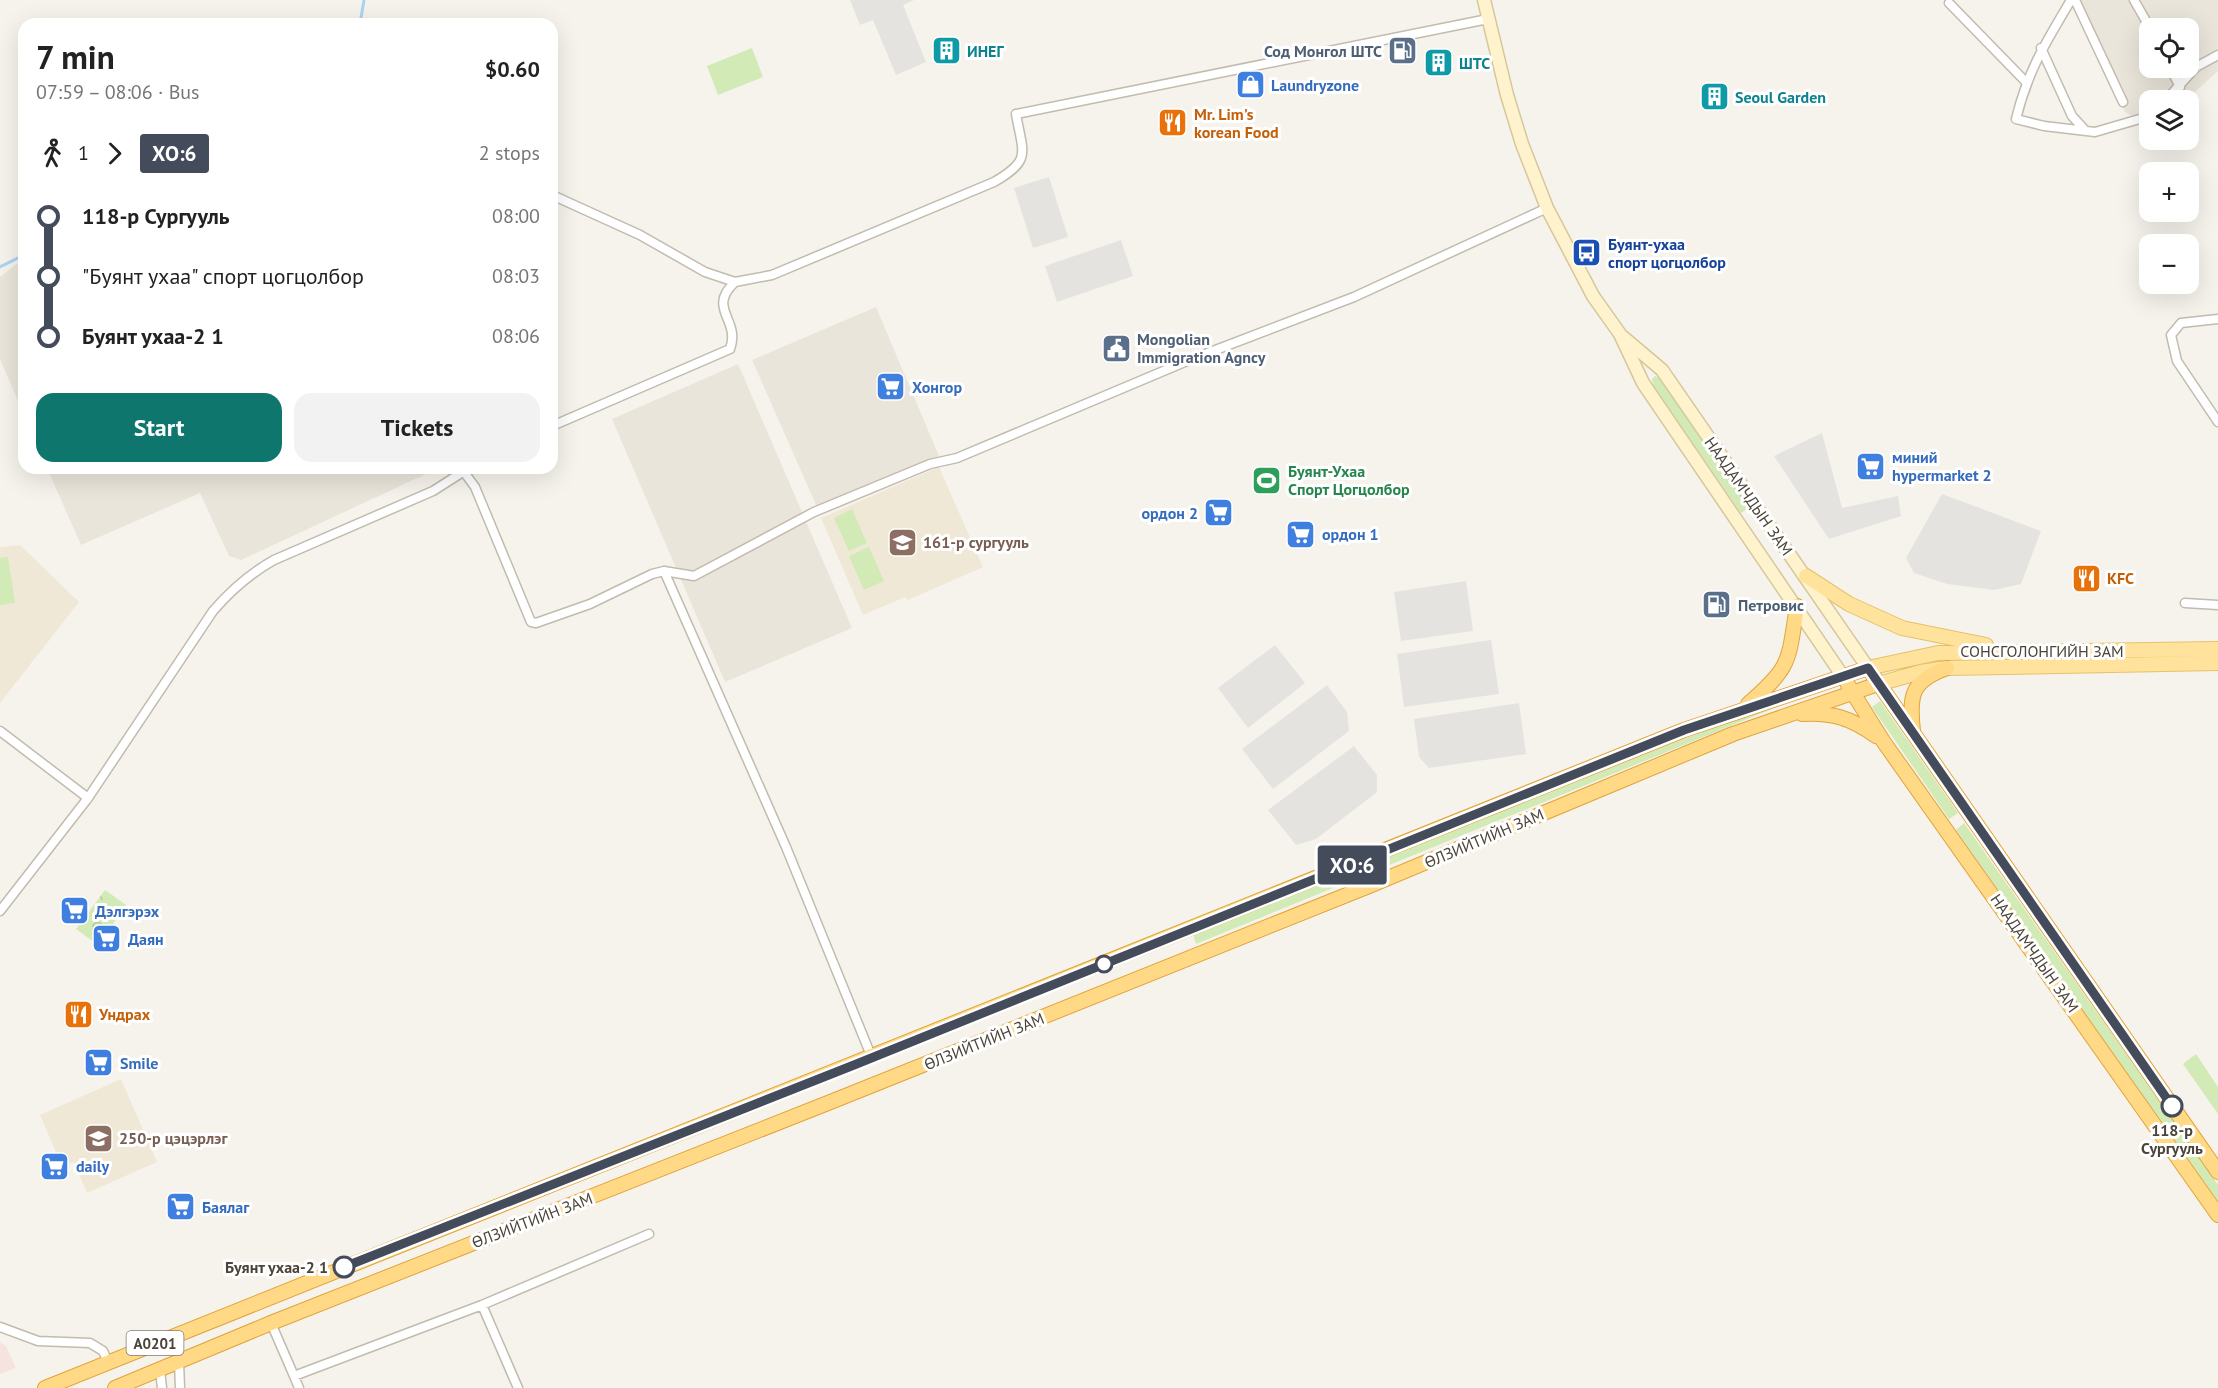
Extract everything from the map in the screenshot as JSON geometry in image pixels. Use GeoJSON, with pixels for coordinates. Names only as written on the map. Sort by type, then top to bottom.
{"type":"FeatureCollection","features":[{"type":"Feature","properties":{"kind":"highway"},"geometry":{"type":"LineString","coordinates":[[1742,709],[1776,680],[1786,665],[1792,645],[1797,606]]}},
{"type":"Feature","properties":{"kind":"highway","name":"ӨЛЗИЙТИЙН ЗАМ"},"geometry":{"type":"LineString","coordinates":[[45,1388],[264,1298],[872,1058],[1253,902],[1742,709],[1868,668]]}},
{"type":"Feature","properties":{"kind":"highway","name":"НААДАМЧДЫН ЗАМ"},"geometry":{"type":"LineString","coordinates":[[1868,668],[2218,1172]]}},
{"type":"Feature","properties":{"kind":"highway"},"geometry":{"type":"LineString","coordinates":[[1914,736],[1910,708],[1915,690],[1927,675],[1947,668]]}},
{"type":"Feature","properties":{"kind":"highway","name":"НААДАМЧДЫН ЗАМ"},"geometry":{"type":"LineString","coordinates":[[1842,675],[1883,741],[2218,1215]]}},
{"type":"Feature","properties":{"kind":"highway","name":"ӨЛЗИЙТИЙН ЗАМ"},"geometry":{"type":"LineString","coordinates":[[115,1388],[271,1323],[721,1146],[1369,886],[1785,714],[1878,684]]}},
{"type":"Feature","properties":{"kind":"highway"},"geometry":{"type":"LineString","coordinates":[[1785,714],[1824,713],[1841,716],[1859,723],[1883,741]]}},
{"type":"Feature","properties":{"kind":"highway"},"geometry":{"type":"LineString","coordinates":[[1945,827],[1966,812]]}},
{"type":"Feature","properties":{"kind":"highway"},"geometry":{"type":"LineString","coordinates":[[712,1122],[721,1146]]}},
{"type":"Feature","properties":{"kind":"main road","name":"НААДАМЧДЫН ЗАМ"},"geometry":{"type":"LineString","coordinates":[[1484,0],[1516,124],[1547,208],[1593,296],[1620,334],[1643,383],[1842,675]]}},
{"type":"Feature","properties":{"kind":"main road","name":"НААДАМЧДЫН ЗАМ"},"geometry":{"type":"LineString","coordinates":[[1620,334],[1662,370],[1868,668]]}},
{"type":"Feature","properties":{"kind":"main road"},"geometry":{"type":"LineString","coordinates":[[1734,518],[1748,514],[1755,505]]}},
{"type":"Feature","properties":{"kind":"main road"},"geometry":{"type":"LineString","coordinates":[[1744,532],[1751,519],[1762,516]]}},
{"type":"Feature","properties":{"kind":"main road"},"geometry":{"type":"LineString","coordinates":[[1806,576],[1849,604],[1902,628],[2014,651]]}},
{"type":"Feature","properties":{"kind":"main road","name":"СОНСГОЛОНГИЙН ЗАМ"},"geometry":{"type":"LineString","coordinates":[[1868,668],[1938,652],[2218,650]]}},
{"type":"Feature","properties":{"kind":"main road","name":"СОНСГОЛОНГИЙН ЗАМ"},"geometry":{"type":"LineString","coordinates":[[1878,684],[1921,672],[1947,668],[2218,663]]}},
{"type":"Feature","properties":{"kind":"street"},"geometry":{"type":"LineString","coordinates":[[2073,0],[2041,48],[2026,83],[2016,119],[2044,126],[2095,132],[2139,119]]}},
{"type":"Feature","properties":{"kind":"street"},"geometry":{"type":"LineString","coordinates":[[2073,0],[2122,102]]}},
{"type":"Feature","properties":{"kind":"street"},"geometry":{"type":"LineString","coordinates":[[2134,0],[2144,18]]}},
{"type":"Feature","properties":{"kind":"street"},"geometry":{"type":"LineString","coordinates":[[1949,3],[2026,83]]}},
{"type":"Feature","properties":{"kind":"street"},"geometry":{"type":"LineString","coordinates":[[558,198],[640,235],[705,272],[735,282],[772,275],[1009,174],[1022,161],[1016,114],[1488,19]]}},
{"type":"Feature","properties":{"kind":"street"},"geometry":{"type":"LineString","coordinates":[[2041,48],[2072,116],[2084,129]]}},
{"type":"Feature","properties":{"kind":"street"},"geometry":{"type":"LineString","coordinates":[[2177,90],[2196,67],[2218,56]]}},
{"type":"Feature","properties":{"kind":"street"},"geometry":{"type":"LineString","coordinates":[[2175,78],[2180,87]]}},
{"type":"Feature","properties":{"kind":"street"},"geometry":{"type":"LineString","coordinates":[[469,474],[531,622],[546,620],[590,604],[636,581],[664,571],[694,576],[814,512],[930,464],[957,458],[1182,363],[1354,297],[1547,208]]}},
{"type":"Feature","properties":{"kind":"street"},"geometry":{"type":"LineString","coordinates":[[558,423],[730,349],[733,330],[722,306],[725,292],[735,282]]}},
{"type":"Feature","properties":{"kind":"street"},"geometry":{"type":"LineString","coordinates":[[2218,319],[2196,319],[2181,323],[2171,335],[2176,360],[2218,422]]}},
{"type":"Feature","properties":{"kind":"street"},"geometry":{"type":"LineString","coordinates":[[0,911],[88,798],[213,611],[241,581],[274,560],[433,491],[461,474]]}},
{"type":"Feature","properties":{"kind":"street"},"geometry":{"type":"LineString","coordinates":[[664,571],[786,847],[872,1058]]}},
{"type":"Feature","properties":{"kind":"street"},"geometry":{"type":"LineString","coordinates":[[2185,603],[2218,605]]}},
{"type":"Feature","properties":{"kind":"street"},"geometry":{"type":"LineString","coordinates":[[0,731],[88,798]]}},
{"type":"Feature","properties":{"kind":"street"},"geometry":{"type":"LineString","coordinates":[[294,1376],[482,1305],[649,1233]]}},
{"type":"Feature","properties":{"kind":"street"},"geometry":{"type":"LineString","coordinates":[[482,1305],[518,1388]]}},
{"type":"Feature","properties":{"kind":"street"},"geometry":{"type":"LineString","coordinates":[[271,1323],[299,1388]]}},
{"type":"Feature","properties":{"kind":"street"},"geometry":{"type":"LineString","coordinates":[[0,1327],[38,1341],[90,1343],[98,1346],[108,1362]]}},
{"type":"Feature","properties":{"kind":"street"},"geometry":{"type":"LineString","coordinates":[[179,1362],[180,1388]]}},
{"type":"Feature","properties":{"kind":"street"},"geometry":{"type":"LineString","coordinates":[[160,1370],[162,1388]]}},
{"type":"Feature","properties":{"kind":"shaded area"},"geometry":{"type":"Polygon","coordinates":[[[850,0],[914,0],[903,5],[926,62],[896,75],[873,20],[860,25],[850,0]]]}},
{"type":"Feature","properties":{"kind":"shaded area"},"geometry":{"type":"Polygon","coordinates":[[[2076,0],[2218,0],[2218,71],[2197,90],[2139,90],[2139,120],[2125,112],[2076,0]]]}},
{"type":"Feature","properties":{"kind":"shaded area"},"geometry":{"type":"Polygon","coordinates":[[[1049,177],[1068,237],[1033,248],[1014,188],[1049,177]]]}},
{"type":"Feature","properties":{"kind":"shaded area"},"geometry":{"type":"Polygon","coordinates":[[[1121,240],[1133,276],[1057,302],[1045,266],[1121,240]]]}},
{"type":"Feature","properties":{"kind":"shaded area"},"geometry":{"type":"Polygon","coordinates":[[[18,264],[18,401],[0,359],[0,277],[18,264]]]}},
{"type":"Feature","properties":{"kind":"shaded area"},"geometry":{"type":"Polygon","coordinates":[[[876,307],[939,456],[817,507],[752,360],[876,307]]]}},
{"type":"Feature","properties":{"kind":"shaded area"},"geometry":{"type":"Polygon","coordinates":[[[738,364],[852,628],[725,682],[612,419],[738,364]]]}},
{"type":"Feature","properties":{"kind":"shaded area"},"geometry":{"type":"Polygon","coordinates":[[[1822,433],[1842,508],[1898,496],[1901,516],[1829,539],[1774,456],[1822,433]]]}},
{"type":"Feature","properties":{"kind":"shaded area","name":"161-р сургууль"},"geometry":{"type":"Polygon","coordinates":[[[939,467],[983,567],[908,600],[905,597],[863,615],[821,518],[939,467]]]}},
{"type":"Feature","properties":{"kind":"shaded area"},"geometry":{"type":"Polygon","coordinates":[[[50,474],[426,474],[241,560],[229,556],[200,493],[81,545],[50,474]]]}},
{"type":"Feature","properties":{"kind":"shaded area"},"geometry":{"type":"Polygon","coordinates":[[[1942,494],[2041,531],[2021,584],[1994,590],[1947,584],[1914,573],[1906,558],[1942,494]]]}},
{"type":"Feature","properties":{"kind":"shaded area"},"geometry":{"type":"Polygon","coordinates":[[[20,545],[79,602],[0,703],[0,547],[20,545]]]}},
{"type":"Feature","properties":{"kind":"shaded area"},"geometry":{"type":"Polygon","coordinates":[[[1466,581],[1473,631],[1401,641],[1394,592],[1466,581]]]}},
{"type":"Feature","properties":{"kind":"shaded area"},"geometry":{"type":"Polygon","coordinates":[[[1491,640],[1499,694],[1404,707],[1397,654],[1491,640]]]}},
{"type":"Feature","properties":{"kind":"shaded area"},"geometry":{"type":"Polygon","coordinates":[[[1275,645],[1305,683],[1248,728],[1218,688],[1275,645]]]}},
{"type":"Feature","properties":{"kind":"shaded area"},"geometry":{"type":"Polygon","coordinates":[[[1327,685],[1347,712],[1349,731],[1273,789],[1242,749],[1327,685]]]}},
{"type":"Feature","properties":{"kind":"shaded area"},"geometry":{"type":"Polygon","coordinates":[[[1519,703],[1526,754],[1429,768],[1419,757],[1414,719],[1519,703]]]}},
{"type":"Feature","properties":{"kind":"shaded area"},"geometry":{"type":"Polygon","coordinates":[[[1354,746],[1377,775],[1377,792],[1316,839],[1296,845],[1268,810],[1354,746]]]}},
{"type":"Feature","properties":{"kind":"shaded area","name":"250-р цэцэрлэг"},"geometry":{"type":"Polygon","coordinates":[[[121,1079],[157,1162],[87,1193],[74,1162],[62,1166],[40,1115],[121,1079]]]}},
{"type":"Feature","properties":{"kind":"shaded area"},"geometry":{"type":"Polygon","coordinates":[[[0,1342],[6,1346],[16,1368],[0,1374],[0,1342]]]}},
{"type":"Feature","properties":{"kind":"green space"},"geometry":{"type":"Polygon","coordinates":[[[752,48],[763,77],[718,95],[707,66],[752,48]]]}},
{"type":"Feature","properties":{"kind":"green space"},"geometry":{"type":"Polygon","coordinates":[[[1655,376],[1660,378],[1749,508],[1741,513],[1653,385],[1652,379],[1655,376]]]}},
{"type":"Feature","properties":{"kind":"green space"},"geometry":{"type":"Polygon","coordinates":[[[852,509],[867,543],[849,551],[834,518],[852,509]]]}},
{"type":"Feature","properties":{"kind":"green space"},"geometry":{"type":"Polygon","coordinates":[[[869,547],[884,581],[864,590],[849,556],[869,547]]]}},
{"type":"Feature","properties":{"kind":"green space"},"geometry":{"type":"Polygon","coordinates":[[[8,557],[15,603],[0,605],[0,558],[8,557]]]}},
{"type":"Feature","properties":{"kind":"green space"},"geometry":{"type":"Polygon","coordinates":[[[1797,699],[1196,944],[1193,934],[1767,706],[1797,699]]]}},
{"type":"Feature","properties":{"kind":"green space"},"geometry":{"type":"Polygon","coordinates":[[[1880,701],[1958,813],[1949,819],[1872,707],[1880,701]]]}},
{"type":"Feature","properties":{"kind":"green space"},"geometry":{"type":"Polygon","coordinates":[[[1964,823],[2218,1185],[2218,1202],[1956,830],[1964,823]]]}},
{"type":"Feature","properties":{"kind":"green space"},"geometry":{"type":"Polygon","coordinates":[[[105,890],[126,905],[98,945],[76,929],[105,890]]]}},
{"type":"Feature","properties":{"kind":"green space"},"geometry":{"type":"Polygon","coordinates":[[[2196,1054],[2218,1087],[2218,1114],[2183,1064],[2196,1054]]]}},
{"type":"Feature","properties":{"kind":"waterway"},"geometry":{"type":"LineString","coordinates":[[361,18],[364,0]]}},
{"type":"Feature","properties":{"kind":"waterway"},"geometry":{"type":"LineString","coordinates":[[0,267],[18,258]]}},
{"type":"Feature","properties":{"kind":"bus line","name":"ХО:6"},"geometry":{"type":"LineString","coordinates":[[344,1267],[854,1065],[1253,902],[1421,837],[1684,730],[1868,668],[2172,1106]]}},
{"type":"Feature","properties":{"kind":"place","name":"ИНЕГ"},"geometry":{"type":"Point","coordinates":[946,51]}},
{"type":"Feature","properties":{"kind":"place","name":"Сод Монгол ШТС"},"geometry":{"type":"Point","coordinates":[1403,51]}},
{"type":"Feature","properties":{"kind":"place","name":"ШТС"},"geometry":{"type":"Point","coordinates":[1438,63]}},
{"type":"Feature","properties":{"kind":"place","name":"Laundryzone"},"geometry":{"type":"Point","coordinates":[1250,85]}},
{"type":"Feature","properties":{"kind":"place","name":"Seoul Garden"},"geometry":{"type":"Point","coordinates":[1714,97]}},
{"type":"Feature","properties":{"kind":"place","name":"Mr. Lim's korean Food"},"geometry":{"type":"Point","coordinates":[1173,123]}},
{"type":"Feature","properties":{"kind":"place","name":"Буянт-ухаа спорт цогцолбор"},"geometry":{"type":"Point","coordinates":[1587,253]}},
{"type":"Feature","properties":{"kind":"place","name":"Mongolian Immigration Agncy"},"geometry":{"type":"Point","coordinates":[1116,348]}},
{"type":"Feature","properties":{"kind":"place","name":"Хонгор"},"geometry":{"type":"Point","coordinates":[891,387]}},
{"type":"Feature","properties":{"kind":"place","name":"миний hypermarket 2"},"geometry":{"type":"Point","coordinates":[1871,466]}},
{"type":"Feature","properties":{"kind":"place","name":"Буянт-Ухаа Спорт Цогцолбор"},"geometry":{"type":"Point","coordinates":[1267,480]}},
{"type":"Feature","properties":{"kind":"place","name":"ордон 2"},"geometry":{"type":"Point","coordinates":[1219,513]}},
{"type":"Feature","properties":{"kind":"place","name":"ордон 1"},"geometry":{"type":"Point","coordinates":[1301,534]}},
{"type":"Feature","properties":{"kind":"place","name":"161-р сургууль"},"geometry":{"type":"Point","coordinates":[902,542]}},
{"type":"Feature","properties":{"kind":"place","name":"KFC"},"geometry":{"type":"Point","coordinates":[2086,578]}},
{"type":"Feature","properties":{"kind":"place","name":"Петровис"},"geometry":{"type":"Point","coordinates":[1717,605]}},
{"type":"Feature","properties":{"kind":"place","name":"Дэлгэрэх"},"geometry":{"type":"Point","coordinates":[74,911]}},
{"type":"Feature","properties":{"kind":"place","name":"Даян"},"geometry":{"type":"Point","coordinates":[107,939]}},
{"type":"Feature","properties":{"kind":"place","name":"Ундрах"},"geometry":{"type":"Point","coordinates":[78,1014]}},
{"type":"Feature","properties":{"kind":"place","name":"Smile"},"geometry":{"type":"Point","coordinates":[99,1063]}},
{"type":"Feature","properties":{"kind":"place","name":"118-р Сургууль"},"geometry":{"type":"Point","coordinates":[2172,1106]}},
{"type":"Feature","properties":{"kind":"place","name":"250-р цэцэрлэг"},"geometry":{"type":"Point","coordinates":[98,1138]}},
{"type":"Feature","properties":{"kind":"place","name":"daily"},"geometry":{"type":"Point","coordinates":[55,1166]}},
{"type":"Feature","properties":{"kind":"place","name":"Баялаг"},"geometry":{"type":"Point","coordinates":[181,1207]}},
{"type":"Feature","properties":{"kind":"place","name":"Буянт ухаа-2 1"},"geometry":{"type":"Point","coordinates":[344,1267]}}]}
